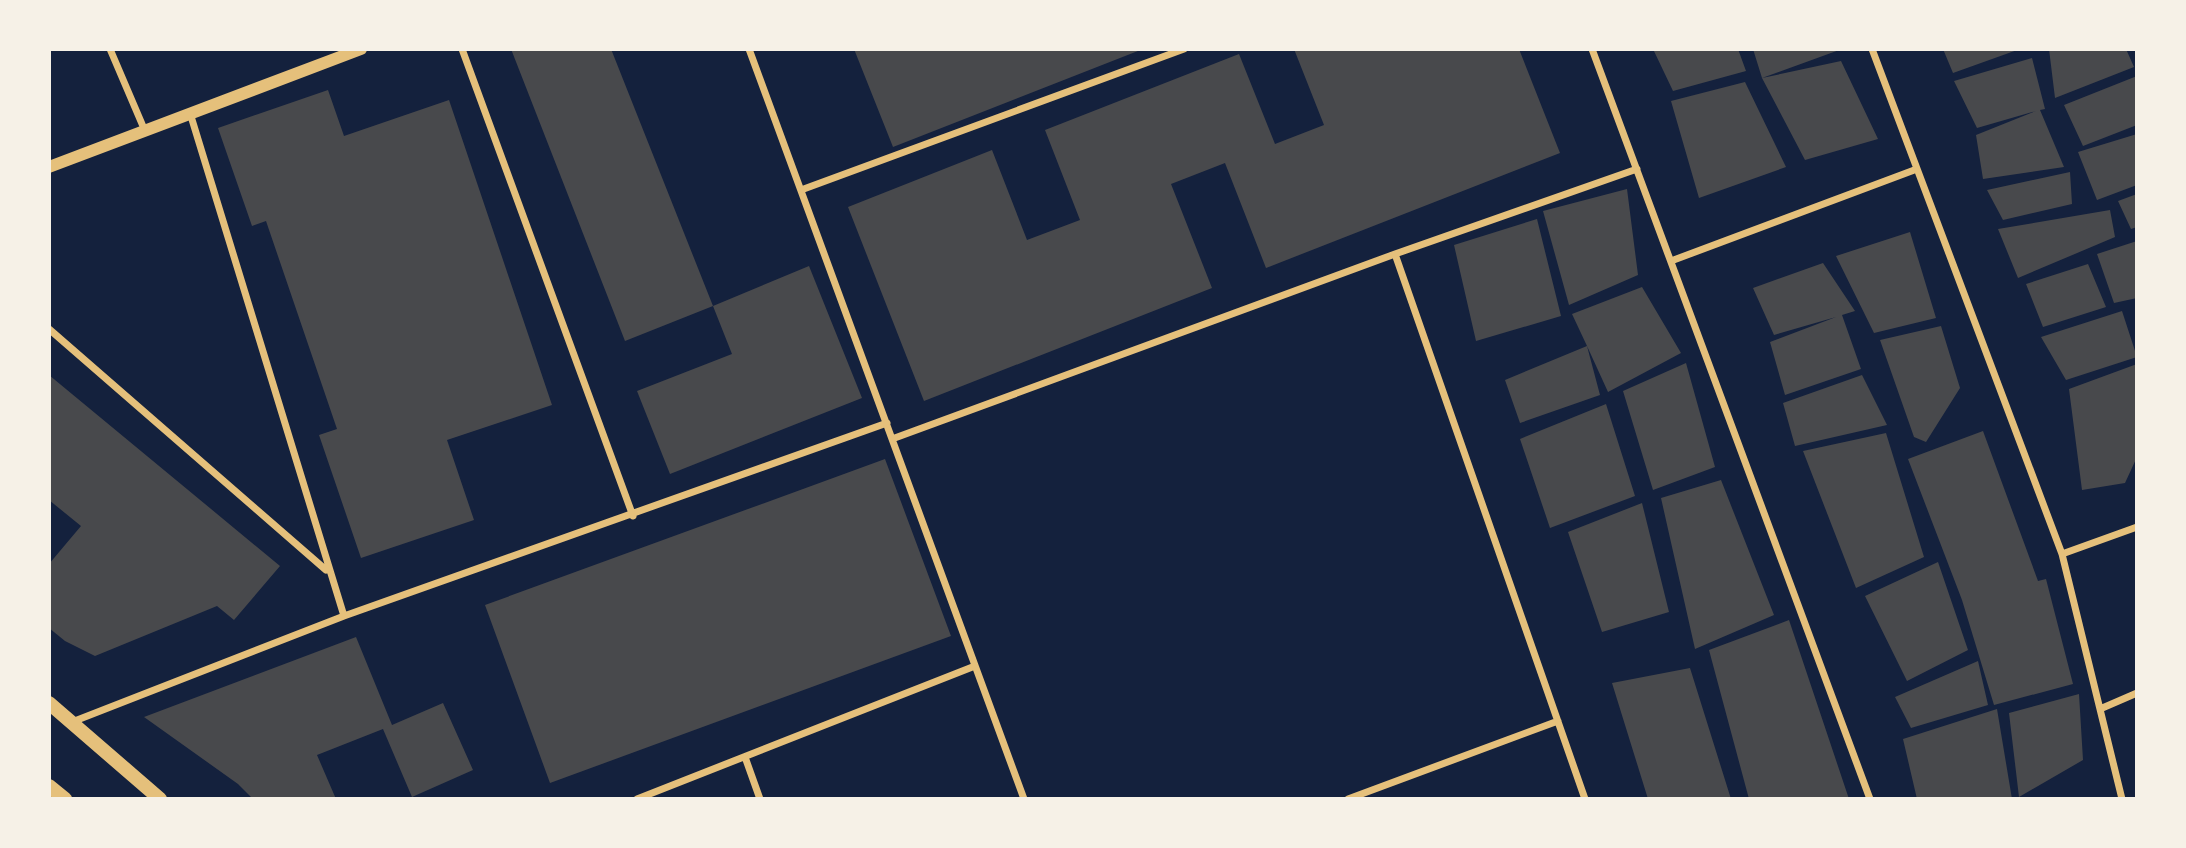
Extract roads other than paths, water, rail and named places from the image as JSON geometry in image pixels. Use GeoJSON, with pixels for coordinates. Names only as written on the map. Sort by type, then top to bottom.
{"type":"FeatureCollection","features":[{"type":"Feature","properties":{"kind":"main road"},"geometry":{"type":"LineString","coordinates":[[49,703],[160,799]]}},
{"type":"Feature","properties":{"kind":"main road"},"geometry":{"type":"LineString","coordinates":[[49,786],[65,799]]}},
{"type":"Feature","properties":{"kind":"street"},"geometry":{"type":"LineString","coordinates":[[110,49],[145,131]]}},
{"type":"Feature","properties":{"kind":"street"},"geometry":{"type":"LineString","coordinates":[[49,167],[361,49]]}},
{"type":"Feature","properties":{"kind":"street"},"geometry":{"type":"LineString","coordinates":[[462,49],[633,516]]}},
{"type":"Feature","properties":{"kind":"street"},"geometry":{"type":"LineString","coordinates":[[749,49],[1024,799]]}},
{"type":"Feature","properties":{"kind":"street"},"geometry":{"type":"LineString","coordinates":[[801,190],[1184,49]]}},
{"type":"Feature","properties":{"kind":"street"},"geometry":{"type":"LineString","coordinates":[[1592,49],[1870,799]]}},
{"type":"Feature","properties":{"kind":"street"},"geometry":{"type":"LineString","coordinates":[[1871,49],[2062,554],[2122,799]]}},
{"type":"Feature","properties":{"kind":"street"},"geometry":{"type":"LineString","coordinates":[[190,113],[327,571],[344,616]]}},
{"type":"Feature","properties":{"kind":"street"},"geometry":{"type":"LineString","coordinates":[[892,439],[1395,254],[1637,169]]}},
{"type":"Feature","properties":{"kind":"street"},"geometry":{"type":"LineString","coordinates":[[1671,261],[1917,169]]}},
{"type":"Feature","properties":{"kind":"street"},"geometry":{"type":"LineString","coordinates":[[1395,254],[1586,799]]}},
{"type":"Feature","properties":{"kind":"street"},"geometry":{"type":"LineString","coordinates":[[49,329],[327,571]]}},
{"type":"Feature","properties":{"kind":"street"},"geometry":{"type":"LineString","coordinates":[[71,722],[344,616],[887,424]]}},
{"type":"Feature","properties":{"kind":"street"},"geometry":{"type":"LineString","coordinates":[[2062,554],[2137,527]]}},
{"type":"Feature","properties":{"kind":"street"},"geometry":{"type":"LineString","coordinates":[[637,799],[975,666]]}},
{"type":"Feature","properties":{"kind":"street"},"geometry":{"type":"LineString","coordinates":[[2100,709],[2137,693]]}},
{"type":"Feature","properties":{"kind":"street"},"geometry":{"type":"LineString","coordinates":[[1348,799],[1558,721]]}},
{"type":"Feature","properties":{"kind":"street"},"geometry":{"type":"LineString","coordinates":[[746,757],[760,799]]}}]}
